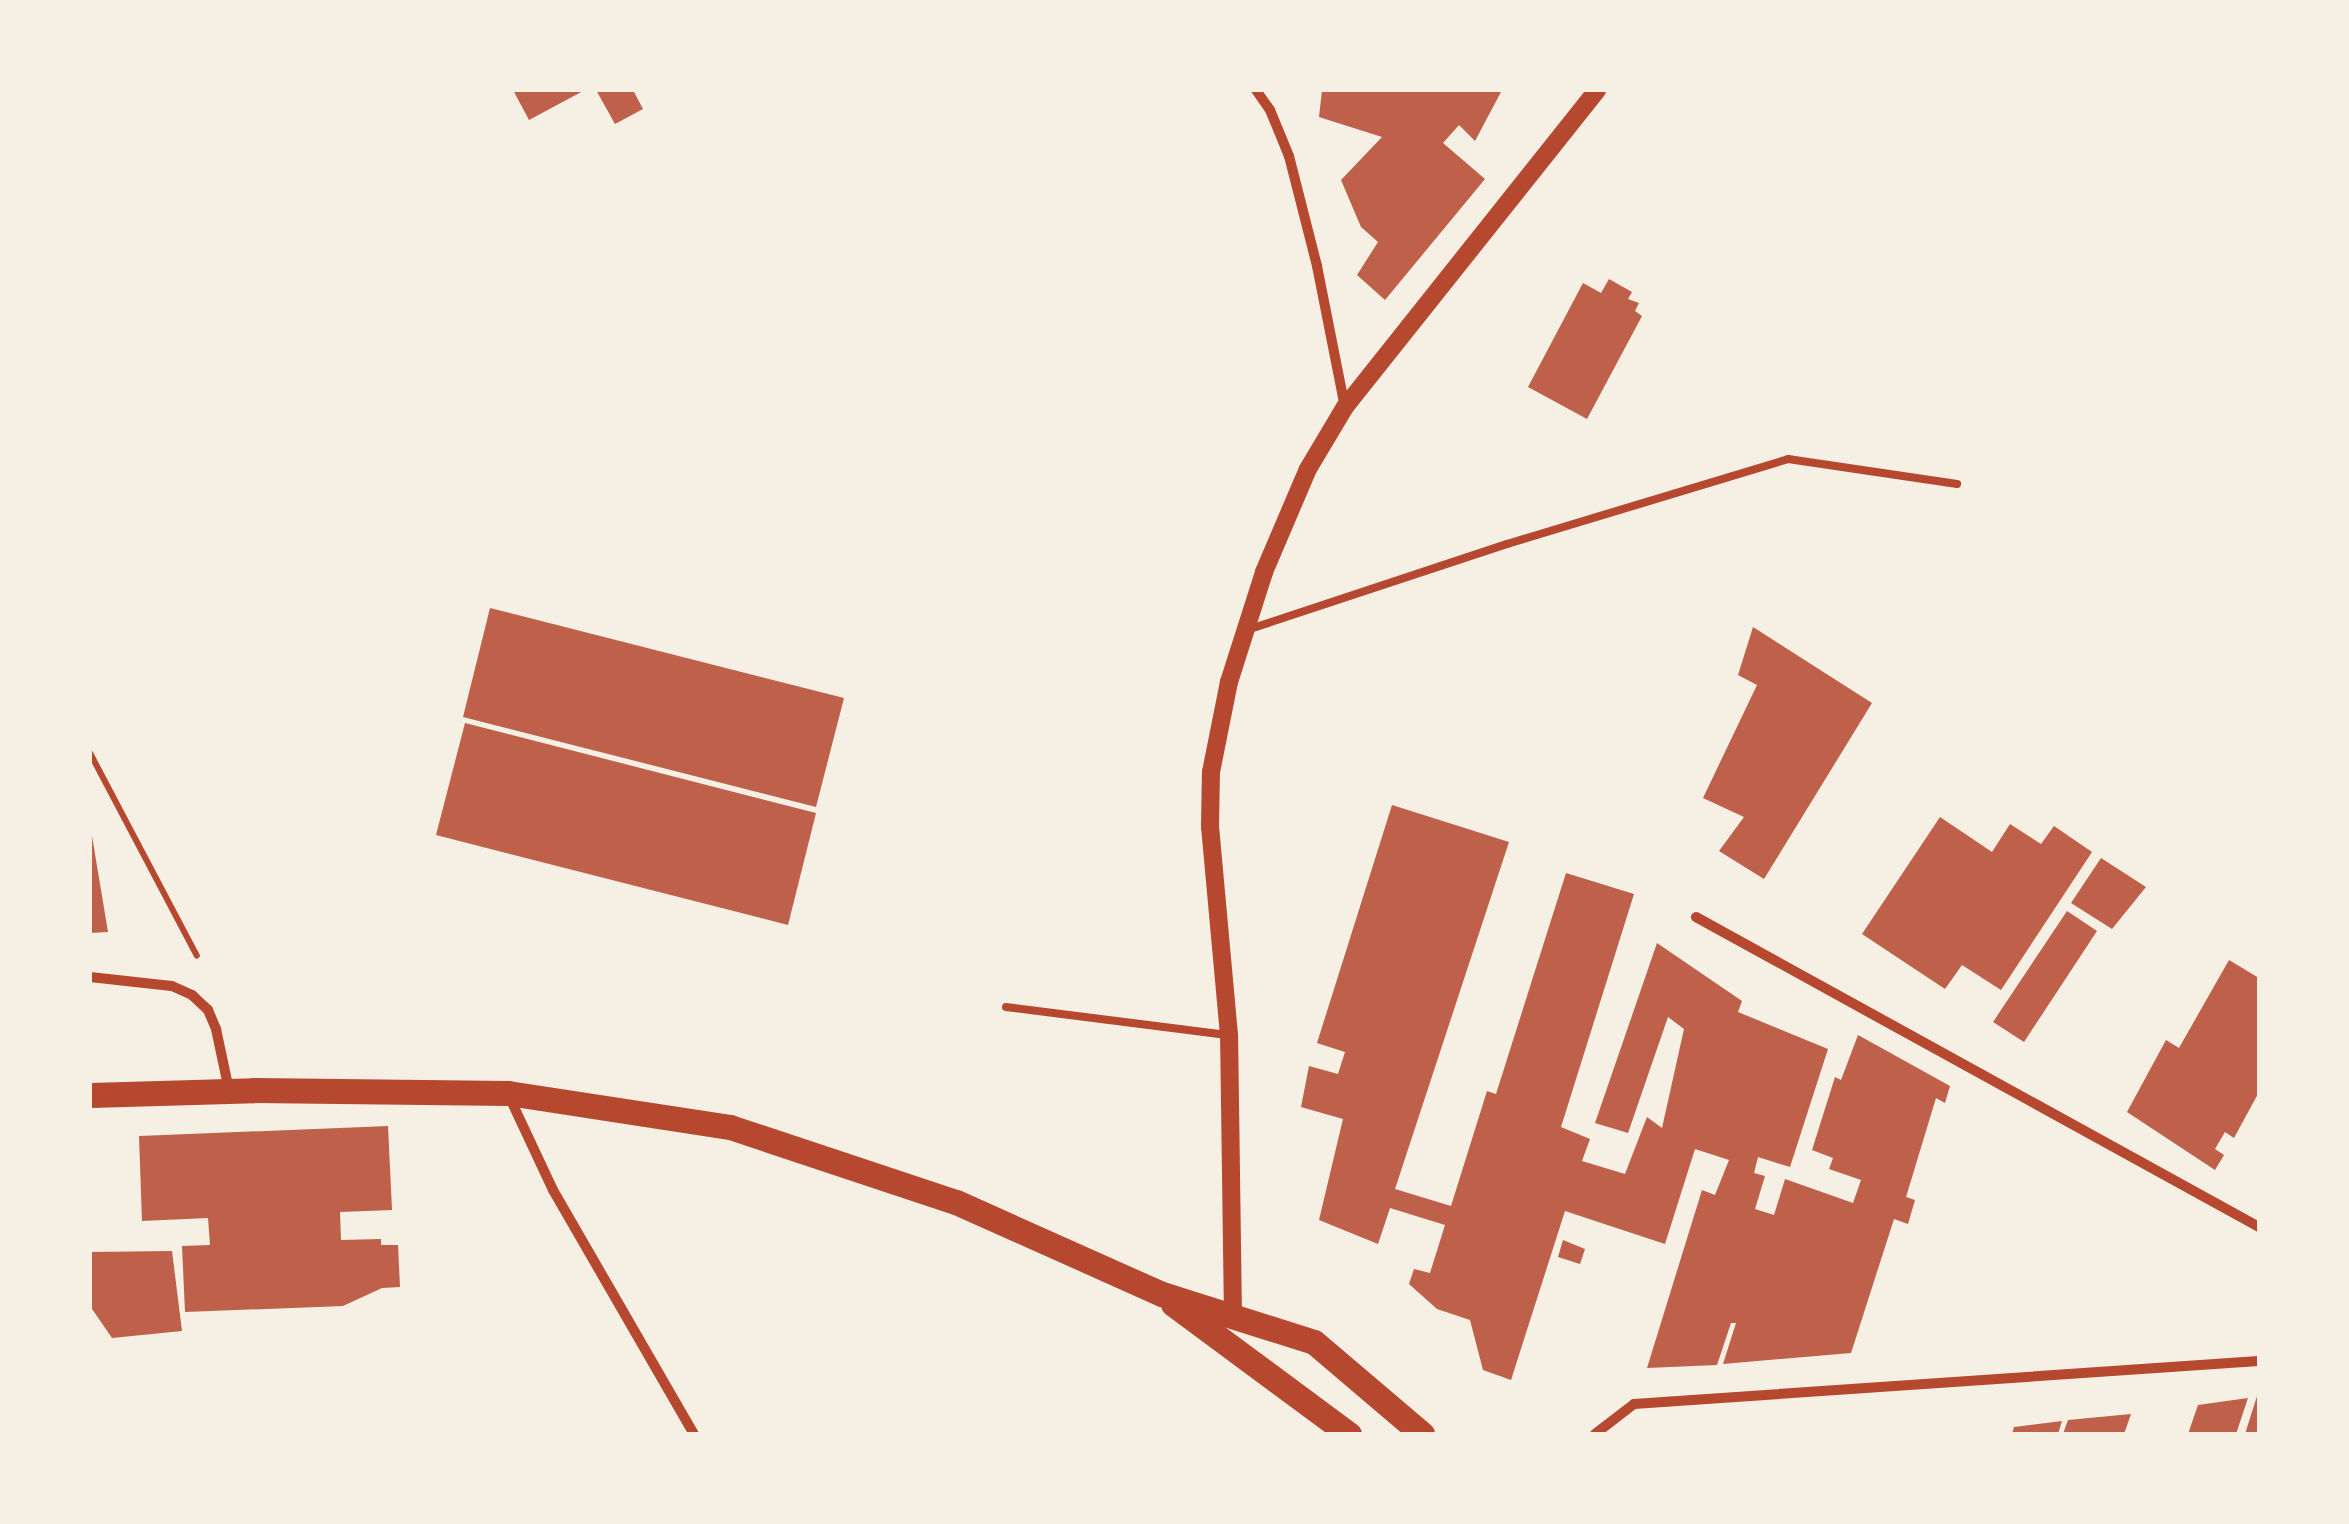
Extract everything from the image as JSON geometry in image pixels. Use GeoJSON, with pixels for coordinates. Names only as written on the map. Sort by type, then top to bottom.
{"type":"FeatureCollection","features":[{"type":"Feature","properties":{"kind":"main road"},"geometry":{"type":"LineString","coordinates":[[90,1095],[230,1090],[508,1093],[730,1127],[956,1202],[1162,1294],[1314,1342],[1422,1434]]}},
{"type":"Feature","properties":{"kind":"main road"},"geometry":{"type":"LineString","coordinates":[[1162,1294],[1349,1434]]}},
{"type":"Feature","properties":{"kind":"street"},"geometry":{"type":"LineString","coordinates":[[1256,90],[1270,110],[1289,156],[1317,266],[1345,407]]}},
{"type":"Feature","properties":{"kind":"street"},"geometry":{"type":"LineString","coordinates":[[1233,1317],[1229,1035],[1210,827],[1211,772],[1244,631],[1264,572],[1308,469],[1345,407],[1597,90]]}},
{"type":"Feature","properties":{"kind":"street"},"geometry":{"type":"LineString","coordinates":[[1696,917],[2259,1227]]}},
{"type":"Feature","properties":{"kind":"street"},"geometry":{"type":"LineString","coordinates":[[90,978],[172,986],[192,995],[208,1010],[216,1028],[230,1090]]}},
{"type":"Feature","properties":{"kind":"street"},"geometry":{"type":"LineString","coordinates":[[508,1093],[553,1190],[694,1434]]}},
{"type":"Feature","properties":{"kind":"street"},"geometry":{"type":"LineString","coordinates":[[1595,1434],[1634,1404],[2259,1361]]}},
{"type":"Feature","properties":{"kind":"lane"},"geometry":{"type":"LineString","coordinates":[[1244,631],[1507,544],[1788,459],[1957,484]]}},
{"type":"Feature","properties":{"kind":"lane"},"geometry":{"type":"LineString","coordinates":[[1006,1008],[1229,1035]]}},
{"type":"Feature","properties":{"kind":"path"},"geometry":{"type":"LineString","coordinates":[[90,754],[199,960]]}},
{"type":"Feature","properties":{"kind":"building"},"geometry":{"type":"Polygon","coordinates":[[[513,90],[585,90],[529,120],[513,90]]]}},
{"type":"Feature","properties":{"kind":"building"},"geometry":{"type":"Polygon","coordinates":[[[596,90],[633,90],[643,109],[615,124],[596,90]]]}},
{"type":"Feature","properties":{"kind":"building"},"geometry":{"type":"Polygon","coordinates":[[[1322,90],[1502,90],[1475,141],[1459,125],[1443,143],[1485,179],[1385,300],[1357,275],[1378,242],[1361,227],[1341,180],[1382,137],[1319,117],[1322,90]]]}},
{"type":"Feature","properties":{"kind":"building"},"geometry":{"type":"Polygon","coordinates":[[[1609,279],[1632,292],[1628,299],[1639,303],[1635,311],[1642,316],[1587,419],[1528,387],[1583,283],[1601,293],[1609,279]]]}},
{"type":"Feature","properties":{"kind":"building"},"geometry":{"type":"Polygon","coordinates":[[[490,608],[844,698],[816,807],[463,717],[490,608]]]}},
{"type":"Feature","properties":{"kind":"building"},"geometry":{"type":"Polygon","coordinates":[[[1753,627],[1872,703],[1764,879],[1719,851],[1744,817],[1703,798],[1757,685],[1738,675],[1753,627]]]}},
{"type":"Feature","properties":{"kind":"building"},"geometry":{"type":"Polygon","coordinates":[[[465,723],[816,813],[788,925],[436,835],[465,723]]]}},
{"type":"Feature","properties":{"kind":"building"},"geometry":{"type":"Polygon","coordinates":[[[1392,805],[1509,842],[1395,1189],[1451,1206],[1487,1091],[1496,1094],[1566,873],[1634,894],[1561,1127],[1590,1139],[1582,1161],[1625,1174],[1647,1117],[1662,1128],[1684,1029],[1668,1017],[1628,1133],[1595,1123],[1657,943],[1742,1001],[1738,1012],[1828,1049],[1790,1167],[1758,1157],[1754,1173],[1765,1176],[1755,1209],[1774,1215],[1785,1179],[1853,1203],[1861,1180],[1829,1169],[1833,1158],[1812,1150],[1835,1077],[1841,1080],[1858,1035],[1950,1086],[1945,1103],[1936,1098],[1906,1197],[1915,1200],[1908,1224],[1894,1219],[1851,1353],[1723,1364],[1736,1323],[1731,1323],[1717,1365],[1647,1368],[1702,1190],[1715,1195],[1729,1160],[1695,1149],[1665,1244],[1565,1211],[1511,1380],[1483,1370],[1470,1320],[1437,1309],[1409,1284],[1414,1269],[1430,1273],[1445,1225],[1390,1208],[1378,1244],[1319,1220],[1343,1119],[1301,1107],[1309,1066],[1338,1074],[1345,1052],[1317,1043],[1392,805]]]}},
{"type":"Feature","properties":{"kind":"building"},"geometry":{"type":"Polygon","coordinates":[[[1940,817],[1992,852],[2010,824],[2041,844],[2054,826],[2092,852],[2001,990],[1962,965],[1945,989],[1862,934],[1940,817]]]}},
{"type":"Feature","properties":{"kind":"building"},"geometry":{"type":"Polygon","coordinates":[[[92,836],[108,932],[90,933],[92,836]]]}},
{"type":"Feature","properties":{"kind":"building"},"geometry":{"type":"Polygon","coordinates":[[[2101,858],[2146,887],[2112,929],[2071,903],[2101,858]]]}},
{"type":"Feature","properties":{"kind":"building"},"geometry":{"type":"Polygon","coordinates":[[[2067,911],[2097,931],[2024,1042],[1993,1022],[2067,911]]]}},
{"type":"Feature","properties":{"kind":"building"},"geometry":{"type":"Polygon","coordinates":[[[2229,960],[2259,978],[2259,1092],[2234,1138],[2225,1132],[2215,1149],[2224,1155],[2215,1170],[2127,1112],[2166,1040],[2179,1048],[2229,960]]]}},
{"type":"Feature","properties":{"kind":"building"},"geometry":{"type":"Polygon","coordinates":[[[388,1126],[392,1210],[340,1212],[341,1240],[381,1239],[381,1245],[398,1245],[400,1287],[382,1288],[343,1306],[185,1312],[182,1246],[210,1245],[208,1218],[142,1221],[139,1136],[388,1126]]]}},
{"type":"Feature","properties":{"kind":"building"},"geometry":{"type":"Polygon","coordinates":[[[1563,1240],[1585,1249],[1580,1264],[1558,1257],[1563,1240]]]}},
{"type":"Feature","properties":{"kind":"building"},"geometry":{"type":"Polygon","coordinates":[[[172,1251],[182,1331],[112,1338],[90,1306],[90,1252],[172,1251]]]}},
{"type":"Feature","properties":{"kind":"building"},"geometry":{"type":"Polygon","coordinates":[[[2258,1393],[2259,1434],[2245,1434],[2258,1393]]]}},
{"type":"Feature","properties":{"kind":"building"},"geometry":{"type":"Polygon","coordinates":[[[2248,1398],[2236,1434],[2188,1434],[2198,1405],[2248,1398]]]}},
{"type":"Feature","properties":{"kind":"building"},"geometry":{"type":"Polygon","coordinates":[[[2131,1414],[2124,1434],[2063,1434],[2068,1420],[2131,1414]]]}},
{"type":"Feature","properties":{"kind":"building"},"geometry":{"type":"Polygon","coordinates":[[[2062,1421],[2058,1434],[2012,1434],[2014,1427],[2062,1421]]]}}]}
